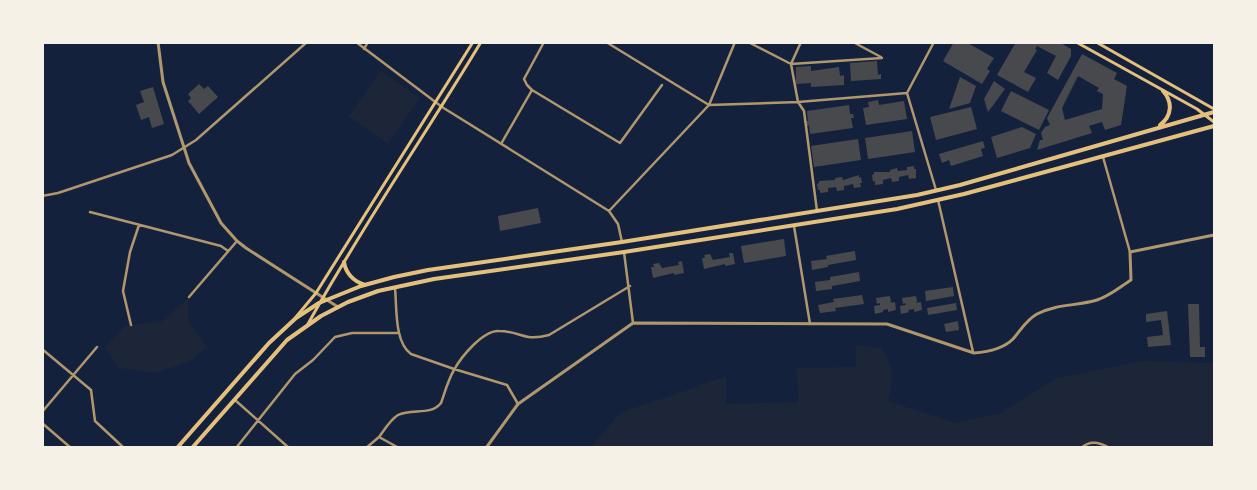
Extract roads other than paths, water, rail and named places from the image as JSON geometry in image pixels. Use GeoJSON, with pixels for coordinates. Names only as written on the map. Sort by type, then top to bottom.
{"type":"FeatureCollection","features":[{"type":"Feature","properties":{"kind":"main road"},"geometry":{"type":"LineString","coordinates":[[177,448],[269,343],[296,318],[316,292],[474,42]]}},
{"type":"Feature","properties":{"kind":"main road"},"geometry":{"type":"LineString","coordinates":[[325,298],[344,262],[481,42]]}},
{"type":"Feature","properties":{"kind":"main road"},"geometry":{"type":"LineString","coordinates":[[1076,42],[1205,114],[1214,122]]}},
{"type":"Feature","properties":{"kind":"main road"},"geometry":{"type":"LineString","coordinates":[[1096,42],[1214,111]]}},
{"type":"Feature","properties":{"kind":"main road"},"geometry":{"type":"LineString","coordinates":[[1155,128],[1166,120],[1170,109],[1169,100],[1163,90]]}},
{"type":"Feature","properties":{"kind":"main road"},"geometry":{"type":"LineString","coordinates":[[344,262],[347,272],[354,280],[364,285],[428,270],[817,212],[936,191],[1214,111]]}},
{"type":"Feature","properties":{"kind":"main road"},"geometry":{"type":"LineString","coordinates":[[192,448],[277,350],[308,324],[338,307],[362,297],[395,287],[434,279],[794,226],[938,200],[1214,126]]}},
{"type":"Feature","properties":{"kind":"main road"},"geometry":{"type":"LineString","coordinates":[[792,216],[794,226]]}},
{"type":"Feature","properties":{"kind":"main road"},"geometry":{"type":"LineString","coordinates":[[296,318],[325,298],[372,283]]}},
{"type":"Feature","properties":{"kind":"main road"},"geometry":{"type":"LineString","coordinates":[[308,324],[319,303]]}},
{"type":"Feature","properties":{"kind":"street"},"geometry":{"type":"LineString","coordinates":[[158,42],[163,82],[189,163],[222,223],[237,241],[338,307]]}},
{"type":"Feature","properties":{"kind":"street"},"geometry":{"type":"LineString","coordinates":[[42,196],[58,193],[172,155],[196,140],[307,42]]}},
{"type":"Feature","properties":{"kind":"street"},"geometry":{"type":"LineString","coordinates":[[356,42],[436,103],[609,211],[618,224],[622,242]]}},
{"type":"Feature","properties":{"kind":"street"},"geometry":{"type":"LineString","coordinates":[[364,48],[368,42]]}},
{"type":"Feature","properties":{"kind":"street"},"geometry":{"type":"LineString","coordinates":[[544,42],[524,79],[526,85],[620,143],[662,85]]}},
{"type":"Feature","properties":{"kind":"street"},"geometry":{"type":"LineString","coordinates":[[606,42],[709,105],[798,102],[907,94]]}},
{"type":"Feature","properties":{"kind":"street"},"geometry":{"type":"LineString","coordinates":[[609,211],[709,105],[735,42]]}},
{"type":"Feature","properties":{"kind":"street"},"geometry":{"type":"LineString","coordinates":[[748,42],[791,64],[882,58],[853,42]]}},
{"type":"Feature","properties":{"kind":"street"},"geometry":{"type":"LineString","coordinates":[[801,42],[791,64],[798,102],[804,111],[817,212]]}},
{"type":"Feature","properties":{"kind":"street"},"geometry":{"type":"LineString","coordinates":[[934,42],[907,94],[936,191]]}},
{"type":"Feature","properties":{"kind":"street"},"geometry":{"type":"LineString","coordinates":[[501,144],[532,90]]}},
{"type":"Feature","properties":{"kind":"street"},"geometry":{"type":"LineString","coordinates":[[486,448],[518,404],[633,323],[887,324],[974,353],[985,352],[1006,344],[1027,321],[1045,310],[1057,306],[1089,302],[1108,296],[1130,280],[1130,252],[1103,156]]}},
{"type":"Feature","properties":{"kind":"street"},"geometry":{"type":"LineString","coordinates":[[938,200],[974,353]]}},
{"type":"Feature","properties":{"kind":"street"},"geometry":{"type":"LineString","coordinates":[[90,212],[221,246],[228,251]]}},
{"type":"Feature","properties":{"kind":"street"},"geometry":{"type":"LineString","coordinates":[[131,325],[123,292],[130,252],[139,225]]}},
{"type":"Feature","properties":{"kind":"street"},"geometry":{"type":"LineString","coordinates":[[794,226],[810,324]]}},
{"type":"Feature","properties":{"kind":"street"},"geometry":{"type":"LineString","coordinates":[[1130,252],[1214,235]]}},
{"type":"Feature","properties":{"kind":"street"},"geometry":{"type":"LineString","coordinates":[[189,297],[237,241]]}},
{"type":"Feature","properties":{"kind":"street"},"geometry":{"type":"LineString","coordinates":[[624,252],[630,286],[633,323]]}},
{"type":"Feature","properties":{"kind":"street"},"geometry":{"type":"LineString","coordinates":[[366,448],[380,437],[392,419],[399,414],[437,408],[454,370],[485,334],[501,330],[525,338],[549,335],[630,286]]}},
{"type":"Feature","properties":{"kind":"street"},"geometry":{"type":"LineString","coordinates":[[395,287],[399,333],[403,346],[411,354],[454,370],[507,385],[518,404]]}},
{"type":"Feature","properties":{"kind":"street"},"geometry":{"type":"LineString","coordinates":[[236,448],[296,374],[313,360],[335,337],[352,333],[399,333]]}},
{"type":"Feature","properties":{"kind":"street"},"geometry":{"type":"LineString","coordinates":[[42,412],[97,347]]}},
{"type":"Feature","properties":{"kind":"street"},"geometry":{"type":"LineString","coordinates":[[42,349],[91,390],[95,422],[124,448]]}},
{"type":"Feature","properties":{"kind":"street"},"geometry":{"type":"LineString","coordinates":[[234,399],[289,448]]}},
{"type":"Feature","properties":{"kind":"street"},"geometry":{"type":"LineString","coordinates":[[42,423],[71,448]]}},
{"type":"Feature","properties":{"kind":"street"},"geometry":{"type":"LineString","coordinates":[[380,437],[399,448]]}},
{"type":"Feature","properties":{"kind":"street"},"geometry":{"type":"LineString","coordinates":[[1081,448],[1092,442],[1098,442],[1110,448]]}}]}
